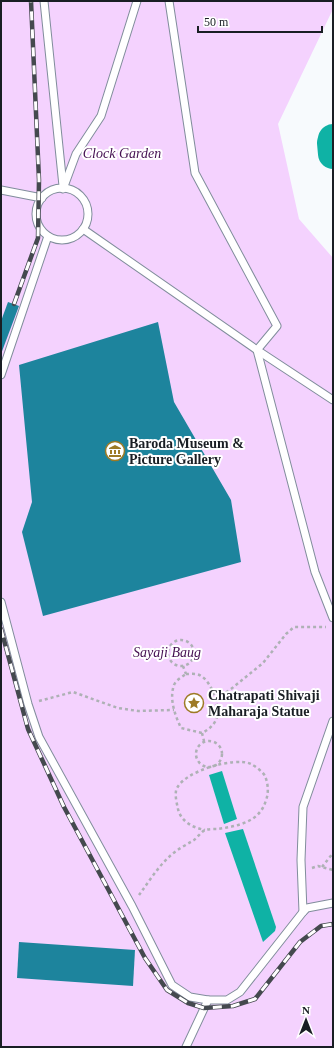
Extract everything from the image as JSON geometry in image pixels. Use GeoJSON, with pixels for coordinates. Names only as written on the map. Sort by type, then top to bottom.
{"type":"FeatureCollection","features":[{"type":"Feature","properties":{"kind":"lane"},"geometry":{"type":"LineString","coordinates":[[44,1],[63,189]]}},
{"type":"Feature","properties":{"kind":"lane"},"geometry":{"type":"LineString","coordinates":[[63,189],[76,154],[101,116],[137,1]]}},
{"type":"Feature","properties":{"kind":"lane"},"geometry":{"type":"LineString","coordinates":[[169,1],[195,173],[277,326],[257,350]]}},
{"type":"Feature","properties":{"kind":"lane"},"geometry":{"type":"LineString","coordinates":[[63,189],[76,193],[82,198],[86,205],[88,214],[87,222],[77,235],[69,239],[61,240],[48,236],[40,227],[36,210],[42,198],[51,190],[63,189]]}},
{"type":"Feature","properties":{"kind":"lane"},"geometry":{"type":"LineString","coordinates":[[1,190],[42,198]]}},
{"type":"Feature","properties":{"kind":"lane"},"geometry":{"type":"LineString","coordinates":[[83,229],[257,350],[333,400]]}},
{"type":"Feature","properties":{"kind":"lane"},"geometry":{"type":"LineString","coordinates":[[1,375],[48,236]]}},
{"type":"Feature","properties":{"kind":"lane"},"geometry":{"type":"LineString","coordinates":[[257,350],[315,572],[333,618]]}},
{"type":"Feature","properties":{"kind":"lane"},"geometry":{"type":"LineString","coordinates":[[1,602],[28,704],[39,738],[132,906],[172,985],[190,997],[208,1000],[227,1000],[240,992],[307,908],[333,903]]}},
{"type":"Feature","properties":{"kind":"lane"},"geometry":{"type":"LineString","coordinates":[[303,912],[303,807],[333,721]]}},
{"type":"Feature","properties":{"kind":"lane"},"geometry":{"type":"LineString","coordinates":[[186,1047],[208,1000]]}},
{"type":"Feature","properties":{"kind":"path"},"geometry":{"type":"LineString","coordinates":[[216,699],[263,663],[286,634],[294,627],[327,627]]}},
{"type":"Feature","properties":{"kind":"path"},"geometry":{"type":"LineString","coordinates":[[177,641],[186,641],[190,644],[194,651],[193,659],[187,665],[183,666],[175,665],[169,659],[168,655],[170,646],[177,641]]}},
{"type":"Feature","properties":{"kind":"path"},"geometry":{"type":"LineString","coordinates":[[183,666],[186,674]]}},
{"type":"Feature","properties":{"kind":"path"},"geometry":{"type":"LineString","coordinates":[[186,674],[200,674],[207,680],[216,699],[218,710],[216,720],[210,728],[202,733],[182,728],[176,718],[174,710],[174,684],[178,679],[186,674]]}},
{"type":"Feature","properties":{"kind":"path"},"geometry":{"type":"LineString","coordinates":[[28,704],[73,692],[118,708],[138,710],[174,710]]}},
{"type":"Feature","properties":{"kind":"path"},"geometry":{"type":"LineString","coordinates":[[202,733],[204,741]]}},
{"type":"Feature","properties":{"kind":"path"},"geometry":{"type":"LineString","coordinates":[[212,740],[222,749],[222,757],[214,766],[204,766],[197,761],[197,747],[204,741],[212,740]]}},
{"type":"Feature","properties":{"kind":"path"},"geometry":{"type":"LineString","coordinates":[[235,762],[251,764],[264,775],[267,784],[267,798],[263,808],[254,818],[233,826],[205,830],[187,823],[179,813],[176,801],[176,790],[184,780],[197,772],[214,766],[235,762]]}},
{"type":"Feature","properties":{"kind":"path"},"geometry":{"type":"LineString","coordinates":[[132,906],[169,857],[198,837],[205,830]]}},
{"type":"Feature","properties":{"kind":"path"},"geometry":{"type":"LineString","coordinates":[[322,867],[333,853]]}},
{"type":"Feature","properties":{"kind":"path"},"geometry":{"type":"LineString","coordinates":[[302,870],[318,866],[333,870]]}},
{"type":"Feature","properties":{"kind":"green space","name":"Sayaji Baug"},"geometry":{"type":"Polygon","coordinates":[[[1,1],[333,1],[333,9],[278,124],[299,219],[333,258],[333,1047],[1,1047],[1,1]]]}},
{"type":"Feature","properties":{"kind":"shaded area"},"geometry":{"type":"Polygon","coordinates":[[[222,771],[237,819],[224,824],[209,775],[222,771]]]}},
{"type":"Feature","properties":{"kind":"shaded area"},"geometry":{"type":"Polygon","coordinates":[[[243,829],[276,927],[275,931],[263,942],[225,833],[243,829]]]}},
{"type":"Feature","properties":{"kind":"building"},"geometry":{"type":"Polygon","coordinates":[[[8,302],[19,306],[1,354],[1,321],[8,302]]]}},
{"type":"Feature","properties":{"kind":"building","name":"Baroda Museum & Picture Gallery"},"geometry":{"type":"Polygon","coordinates":[[[158,322],[174,402],[231,500],[241,562],[43,616],[22,532],[32,502],[19,365],[158,322]]]}},
{"type":"Feature","properties":{"kind":"building"},"geometry":{"type":"Polygon","coordinates":[[[19,942],[135,950],[133,986],[17,978],[19,942]]]}},
{"type":"Feature","properties":{"kind":"waterway"},"geometry":{"type":"LineString","coordinates":[[333,139],[333,154]]}},
{"type":"Feature","properties":{"kind":"railway"},"geometry":{"type":"LineString","coordinates":[[14,304],[38,238],[39,180],[31,1]]}},
{"type":"Feature","properties":{"kind":"railway"},"geometry":{"type":"LineString","coordinates":[[1,629],[28,729],[64,807],[145,958],[167,990],[188,1003],[204,1008],[233,1006],[255,999],[300,942],[321,926],[333,924]]}},
{"type":"Feature","properties":{"kind":"place","name":"Baroda Museum & Picture Gallery"},"geometry":{"type":"Point","coordinates":[115,451]}},
{"type":"Feature","properties":{"kind":"place","name":"Chatrapati Shivaji Maharaja Statue"},"geometry":{"type":"Point","coordinates":[194,703]}},
{"type":"Feature","properties":{"kind":"park label","name":"Clock Garden"},"geometry":{"type":"Point","coordinates":[122,153]}}]}
